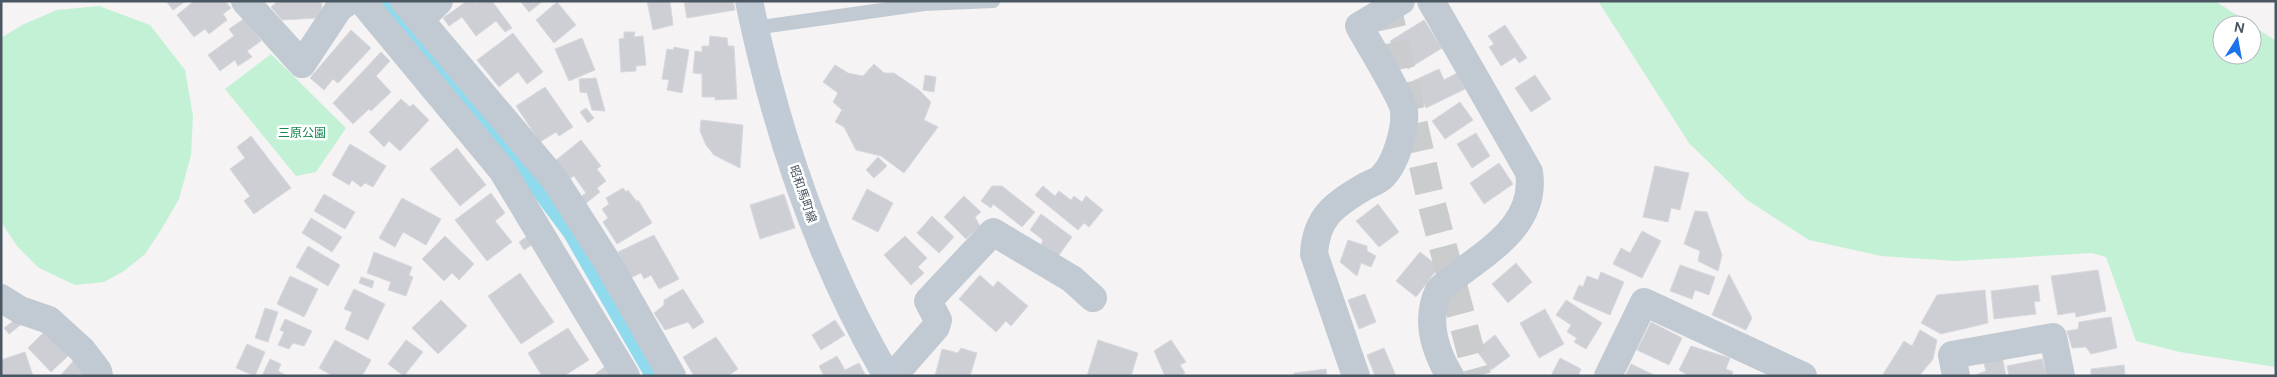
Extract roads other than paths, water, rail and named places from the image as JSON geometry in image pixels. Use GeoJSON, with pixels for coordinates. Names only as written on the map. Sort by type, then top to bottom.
{"type":"FeatureCollection","features":[{"type":"Feature","properties":{"kind":"main road","name":"昭和馬町線"},"geometry":{"type":"LineString","coordinates":[[749,1],[754,28],[796,180],[827,260],[887,376]]}},
{"type":"Feature","properties":{"kind":"street"},"geometry":{"type":"LineString","coordinates":[[245,1],[302,64],[339,8],[348,1]]}},
{"type":"Feature","properties":{"kind":"street"},"geometry":{"type":"LineString","coordinates":[[362,1],[502,170],[626,376]]}},
{"type":"Feature","properties":{"kind":"street"},"geometry":{"type":"LineString","coordinates":[[1356,376],[1314,254],[1315,238],[1322,221],[1331,209],[1344,198],[1384,176],[1403,136],[1404,110],[1359,26],[1401,1]]}},
{"type":"Feature","properties":{"kind":"street"},"geometry":{"type":"LineString","coordinates":[[1431,1],[1529,172],[1530,182],[1524,212],[1518,222],[1502,240],[1438,290],[1434,300],[1431,328],[1434,340],[1450,376]]}},
{"type":"Feature","properties":{"kind":"street"},"geometry":{"type":"LineString","coordinates":[[422,7],[554,180],[606,260],[672,376]]}},
{"type":"Feature","properties":{"kind":"street"},"geometry":{"type":"LineString","coordinates":[[893,376],[936,327],[938,320],[928,301],[993,232],[1072,279],[1093,298]]}},
{"type":"Feature","properties":{"kind":"street"},"geometry":{"type":"LineString","coordinates":[[1,298],[20,310],[49,320],[82,350],[100,376]]}},
{"type":"Feature","properties":{"kind":"street"},"geometry":{"type":"LineString","coordinates":[[1608,376],[1644,302],[1802,376]]}},
{"type":"Feature","properties":{"kind":"street"},"geometry":{"type":"LineString","coordinates":[[1956,376],[1952,355],[2053,337],[2061,376]]}},
{"type":"Feature","properties":{"kind":"lane"},"geometry":{"type":"LineString","coordinates":[[754,28],[924,4],[993,1]]}},
{"type":"Feature","properties":{"kind":"water"},"geometry":{"type":"Polygon","coordinates":[[[378,1],[397,1],[578,228],[664,376],[644,376],[564,237],[488,135],[378,1]]]}},
{"type":"Feature","properties":{"kind":"tunnel"},"geometry":{"type":"LineString","coordinates":[[1386,1],[1432,205],[1477,376]]}},
{"type":"Feature","properties":{"kind":"park label","name":"三原公園"},"geometry":{"type":"Point","coordinates":[302,133]}}]}
